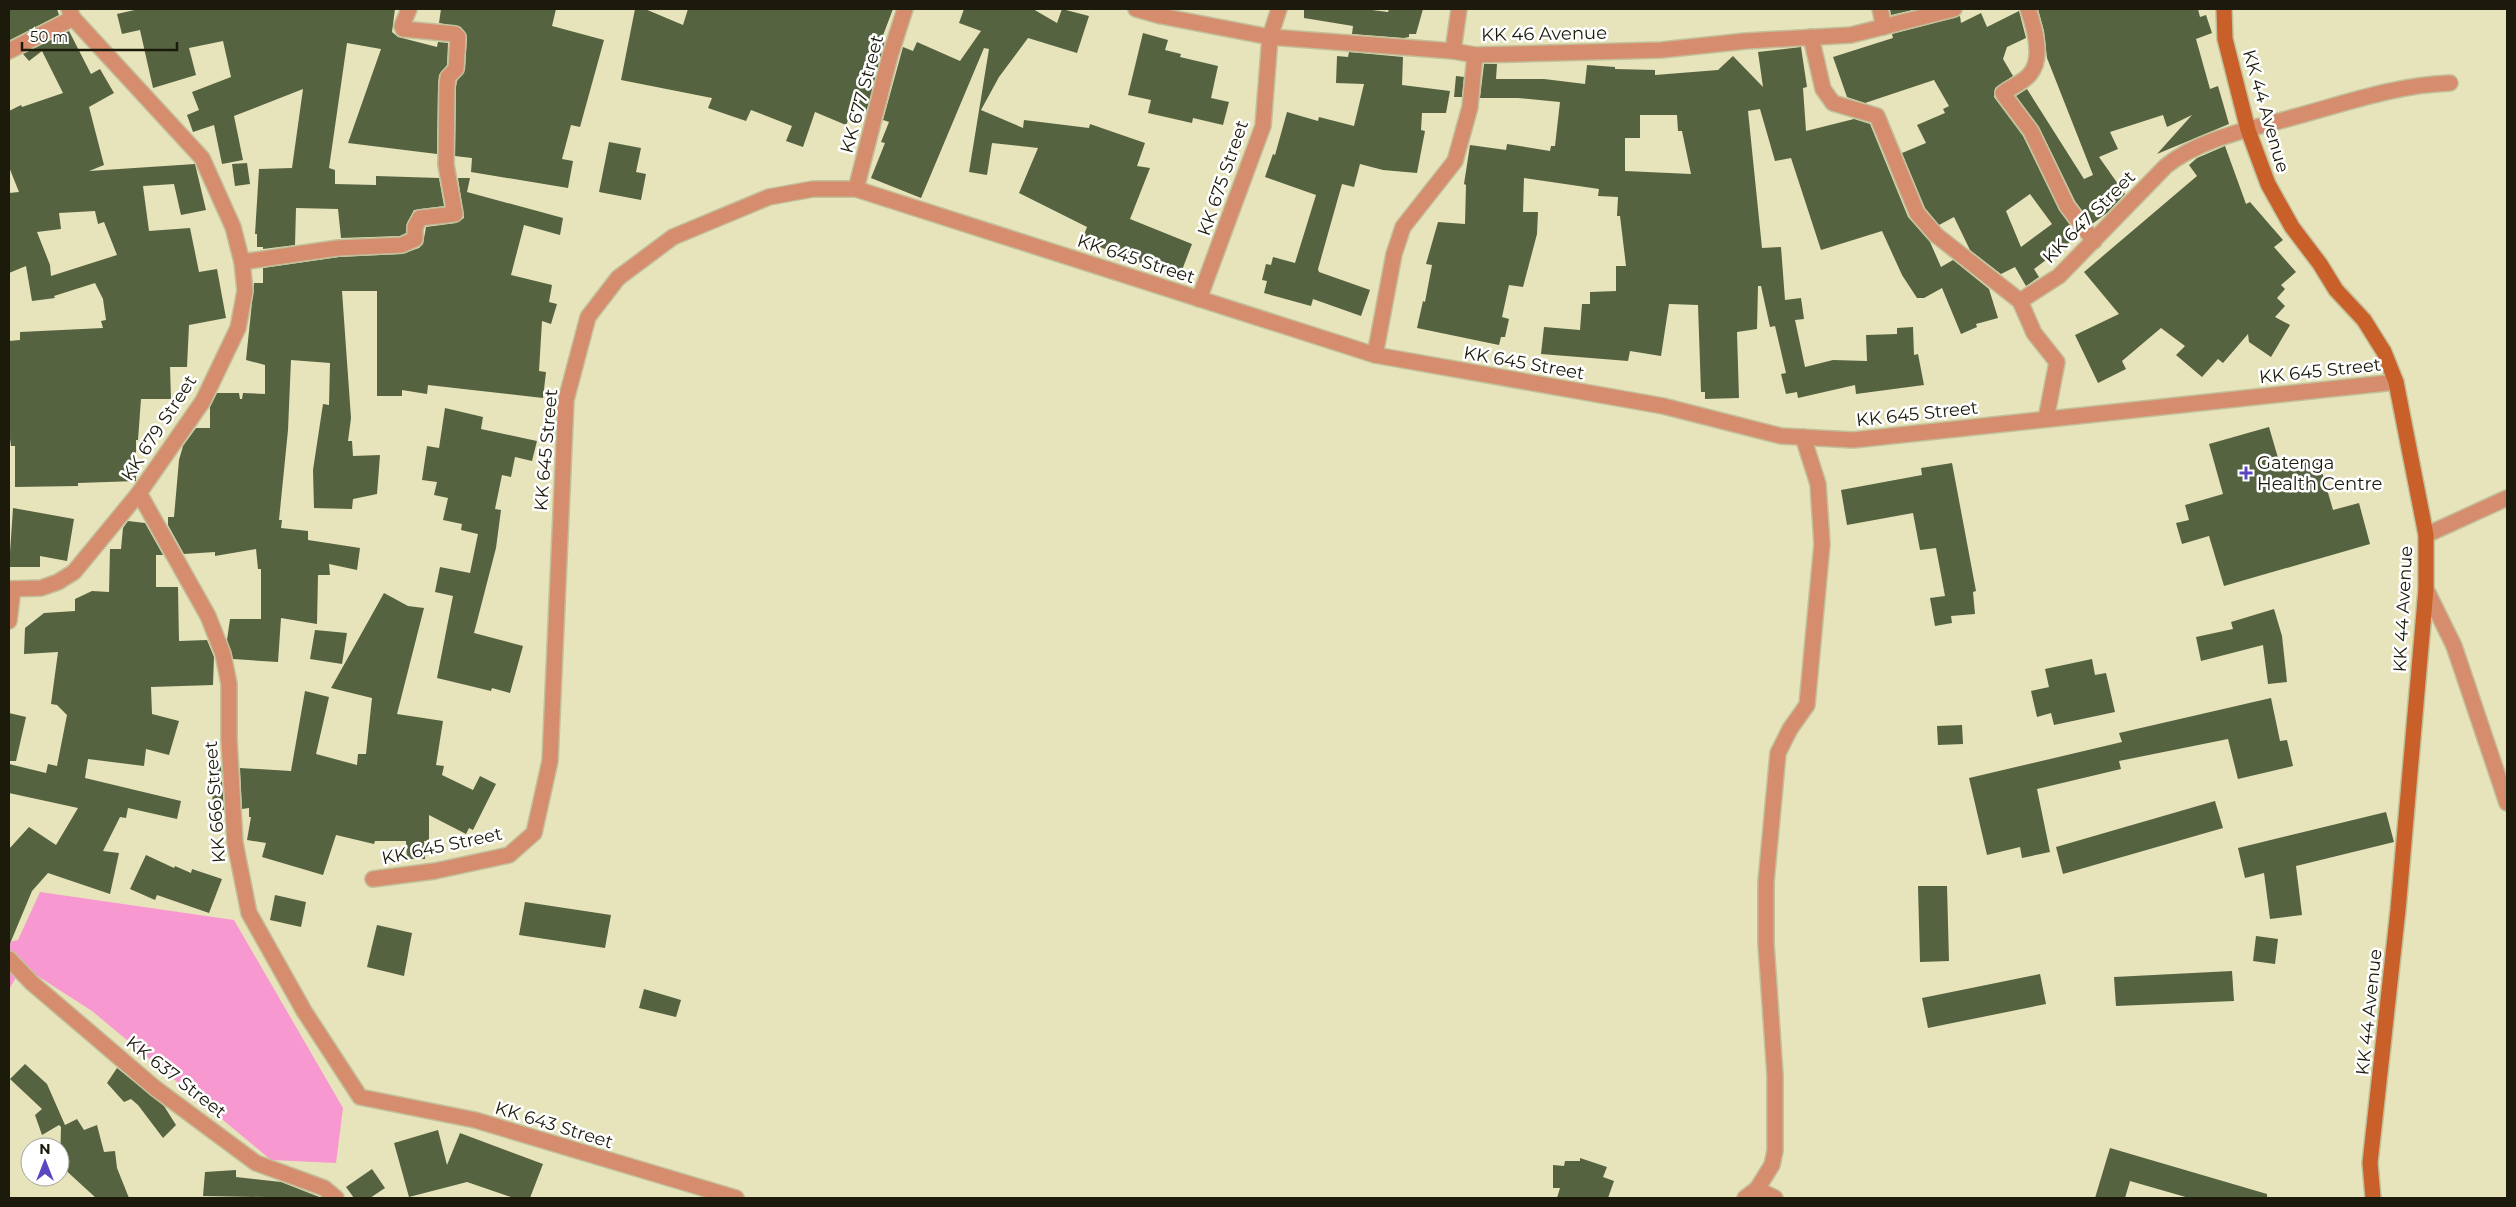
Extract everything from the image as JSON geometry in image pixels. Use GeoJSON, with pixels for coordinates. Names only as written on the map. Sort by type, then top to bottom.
{"type":"FeatureCollection","features":[{"type":"Feature","properties":{"kind":"main road","name":"KK 44 Avenue"},"geometry":{"type":"LineString","coordinates":[[2224,9],[2225,39],[2248,130],[2268,184],[2280,207],[2336,290],[2364,320],[2384,352],[2396,382],[2426,535],[2426,588],[2398,910],[2370,1163],[2373,1198]]}},
{"type":"Feature","properties":{"kind":"street"},"geometry":{"type":"LineString","coordinates":[[242,262],[338,248],[402,245],[414,239],[414,227],[420,218],[455,214],[446,165],[447,86],[448,76],[456,69],[458,37],[455,34],[404,29],[402,26],[409,9]]}},
{"type":"Feature","properties":{"kind":"street","name":"KK 677 Street"},"geometry":{"type":"LineString","coordinates":[[856,189],[890,56],[905,9]]}},
{"type":"Feature","properties":{"kind":"street","name":"KK 46 Avenue"},"geometry":{"type":"LineString","coordinates":[[1136,9],[1161,16],[1186,14],[1270,37],[1453,51],[1475,55],[1661,50],[1851,35],[1954,9]]}},
{"type":"Feature","properties":{"kind":"street","name":"KK 675 Street"},"geometry":{"type":"LineString","coordinates":[[1199,299],[1263,126],[1270,37],[1279,9]]}},
{"type":"Feature","properties":{"kind":"street"},"geometry":{"type":"LineString","coordinates":[[1453,51],[1459,9]]}},
{"type":"Feature","properties":{"kind":"street"},"geometry":{"type":"LineString","coordinates":[[1880,9],[1884,27]]}},
{"type":"Feature","properties":{"kind":"street"},"geometry":{"type":"LineString","coordinates":[[2028,9],[2034,27],[2036,55],[2030,74],[2003,93],[2031,131],[2067,206],[2094,241]]}},
{"type":"Feature","properties":{"kind":"street"},"geometry":{"type":"LineString","coordinates":[[9,50],[71,13]]}},
{"type":"Feature","properties":{"kind":"street","name":"KK 679 Street"},"geometry":{"type":"LineString","coordinates":[[11,589],[41,588],[58,582],[74,572],[139,493],[202,401],[238,328],[245,291],[242,262],[233,227],[202,158],[71,13]]}},
{"type":"Feature","properties":{"kind":"street"},"geometry":{"type":"LineString","coordinates":[[1811,37],[1823,89],[1833,103],[1877,116],[1918,213],[1936,235],[2020,301],[2034,333],[2057,362],[2058,370],[2046,419]]}},
{"type":"Feature","properties":{"kind":"street"},"geometry":{"type":"LineString","coordinates":[[1375,355],[1394,254],[1403,227],[1456,161],[1470,107],[1475,55]]}},
{"type":"Feature","properties":{"kind":"street","name":"KK 647 Street"},"geometry":{"type":"LineString","coordinates":[[2020,301],[2059,276],[2149,183],[2177,157],[2206,144],[2248,130],[2379,93],[2423,84],[2450,83]]}},
{"type":"Feature","properties":{"kind":"street","name":"KK 645 Street"},"geometry":{"type":"LineString","coordinates":[[374,879],[434,871],[509,855],[534,833],[550,761],[566,400],[588,318],[618,278],[674,237],[769,197],[813,189],[856,189],[1375,355],[1663,406],[1781,436],[1853,440],[2396,382]]}},
{"type":"Feature","properties":{"kind":"street"},"geometry":{"type":"LineString","coordinates":[[1775,1198],[1751,1194],[1772,1165],[1775,1151],[1774,1075],[1766,944],[1766,882],[1777,762],[1778,753],[1790,728],[1807,704],[1822,544],[1818,484],[1803,437]]}},
{"type":"Feature","properties":{"kind":"street","name":"KK 666 Street"},"geometry":{"type":"LineString","coordinates":[[139,493],[208,616],[223,654],[229,684],[229,739],[235,843],[250,913],[304,1011],[360,1097]]}},
{"type":"Feature","properties":{"kind":"street"},"geometry":{"type":"LineString","coordinates":[[2426,535],[2507,498]]}},
{"type":"Feature","properties":{"kind":"street"},"geometry":{"type":"LineString","coordinates":[[2426,588],[2454,646],[2502,771],[2507,803]]}},
{"type":"Feature","properties":{"kind":"street"},"geometry":{"type":"LineString","coordinates":[[9,621],[11,589]]}},
{"type":"Feature","properties":{"kind":"street","name":"KK 637 Street"},"geometry":{"type":"LineString","coordinates":[[9,959],[32,983],[155,1088],[256,1163],[324,1188],[336,1198]]}},
{"type":"Feature","properties":{"kind":"street","name":"KK 643 Street"},"geometry":{"type":"LineString","coordinates":[[360,1097],[475,1120],[736,1198]]}},
{"type":"Feature","properties":{"kind":"shaded area"},"geometry":{"type":"Polygon","coordinates":[[[40,892],[234,920],[343,1108],[336,1163],[271,1160],[92,1011],[22,966],[9,990],[9,942],[18,940],[40,892]]]}},
{"type":"Feature","properties":{"kind":"building"},"geometry":{"type":"Polygon","coordinates":[[[9,9],[57,9],[59,15],[10,40],[9,9]]]}},
{"type":"Feature","properties":{"kind":"building"},"geometry":{"type":"Polygon","coordinates":[[[139,9],[395,9],[392,32],[398,37],[437,47],[438,42],[448,43],[447,65],[439,75],[438,85],[437,154],[348,143],[381,49],[347,43],[329,168],[335,170],[335,184],[376,185],[376,176],[439,178],[444,206],[414,210],[407,223],[406,233],[400,236],[341,238],[338,209],[296,208],[295,245],[263,249],[263,247],[257,247],[257,234],[255,234],[259,169],[292,168],[303,89],[234,116],[243,160],[222,164],[214,125],[193,132],[187,115],[199,110],[192,92],[231,77],[223,41],[189,48],[196,75],[153,88],[140,30],[122,34],[117,14],[139,9]]]}},
{"type":"Feature","properties":{"kind":"building"},"geometry":{"type":"Polygon","coordinates":[[[441,9],[556,9],[552,26],[604,40],[580,127],[571,125],[562,159],[573,161],[568,188],[471,172],[472,158],[455,156],[456,87],[457,81],[465,70],[467,37],[461,27],[439,23],[441,9]]]}},
{"type":"Feature","properties":{"kind":"building"},"geometry":{"type":"Polygon","coordinates":[[[635,9],[645,9],[683,25],[688,9],[893,9],[882,38],[885,40],[866,113],[854,107],[846,125],[815,112],[803,147],[786,141],[792,126],[751,110],[746,121],[708,108],[712,98],[621,80],[635,9]]]}},
{"type":"Feature","properties":{"kind":"building"},"geometry":{"type":"Polygon","coordinates":[[[964,9],[1033,9],[1057,23],[1062,9],[1089,16],[1077,53],[1028,38],[999,77],[981,110],[1023,128],[1024,120],[1089,128],[1090,124],[1145,143],[1137,166],[1150,168],[1130,219],[1192,244],[1179,278],[1082,240],[1087,227],[1019,193],[1038,148],[992,143],[987,175],[969,172],[989,49],[984,48],[921,198],[871,178],[885,143],[881,142],[889,122],[883,120],[903,47],[913,51],[917,42],[960,61],[981,31],[959,23],[964,9]]]}},
{"type":"Feature","properties":{"kind":"building"},"geometry":{"type":"Polygon","coordinates":[[[1304,9],[1364,9],[1388,12],[1389,9],[1423,9],[1416,34],[1409,34],[1409,37],[1404,38],[1352,34],[1353,26],[1304,18],[1304,9]]]}},
{"type":"Feature","properties":{"kind":"building"},"geometry":{"type":"Polygon","coordinates":[[[1890,9],[1917,9],[1891,15],[1890,9]]]}},
{"type":"Feature","properties":{"kind":"building"},"geometry":{"type":"Polygon","coordinates":[[[2038,9],[2198,9],[2200,17],[2206,15],[2212,33],[2196,39],[2210,89],[2218,86],[2229,124],[2157,154],[2192,115],[2167,127],[2163,115],[2110,132],[2118,149],[2099,157],[2125,194],[2107,213],[2092,224],[2075,201],[2039,127],[2016,96],[2027,89],[2084,179],[2093,175],[2047,58],[2044,31],[2038,9]]]}},
{"type":"Feature","properties":{"kind":"building"},"geometry":{"type":"Polygon","coordinates":[[[2019,11],[2026,38],[2007,47],[2003,59],[2013,76],[1995,88],[1994,97],[2023,136],[2059,210],[2078,236],[2034,269],[2039,277],[2026,286],[2015,267],[2001,274],[1970,250],[1954,217],[1939,225],[1925,208],[1902,153],[1926,143],[1917,125],[1945,113],[1943,109],[1949,106],[1934,80],[1865,103],[1847,97],[1833,57],[1893,38],[1892,34],[1960,16],[1961,23],[1981,13],[1987,27],[2019,11]],[[2030,194],[2006,211],[2021,247],[2052,224],[2030,194]]]}},
{"type":"Feature","properties":{"kind":"building"},"geometry":{"type":"Polygon","coordinates":[[[69,31],[91,74],[100,69],[114,93],[89,107],[104,165],[89,171],[195,164],[206,210],[181,215],[174,184],[143,186],[149,231],[190,228],[199,272],[217,269],[226,318],[189,325],[187,367],[170,367],[171,399],[141,399],[138,440],[136,440],[136,481],[78,483],[78,486],[15,487],[15,446],[11,446],[9,431],[9,341],[20,340],[20,332],[103,328],[101,321],[106,320],[103,299],[95,283],[54,296],[55,298],[32,301],[26,266],[9,273],[9,193],[19,192],[9,167],[9,111],[21,105],[22,107],[63,93],[42,51],[29,61],[23,54],[69,31]],[[95,211],[59,213],[61,229],[37,232],[50,265],[51,276],[117,255],[104,222],[98,224],[95,211]]]}},
{"type":"Feature","properties":{"kind":"building"},"geometry":{"type":"Polygon","coordinates":[[[1143,33],[1168,40],[1165,50],[1181,54],[1180,57],[1218,66],[1211,98],[1229,102],[1223,125],[1193,118],[1192,123],[1148,113],[1151,100],[1128,95],[1143,33]]]}},
{"type":"Feature","properties":{"kind":"building"},"geometry":{"type":"Polygon","coordinates":[[[1801,47],[1807,87],[1803,88],[1806,131],[1854,119],[1870,124],[1908,217],[1930,242],[1941,267],[1953,260],[1989,289],[1998,318],[1976,324],[1977,327],[1961,334],[1942,288],[1924,298],[1917,298],[1902,275],[1882,231],[1821,250],[1791,158],[1775,161],[1760,109],[1748,111],[1762,248],[1781,247],[1785,300],[1801,298],[1804,319],[1795,320],[1805,367],[1833,360],[1867,361],[1866,335],[1897,334],[1897,328],[1913,327],[1914,355],[1918,354],[1924,385],[1856,394],[1855,385],[1798,398],[1797,392],[1786,394],[1781,374],[1786,373],[1775,326],[1770,327],[1761,286],[1758,286],[1757,329],[1737,332],[1739,398],[1705,399],[1705,392],[1701,392],[1698,305],[1669,304],[1661,356],[1630,351],[1628,361],[1541,354],[1544,327],[1580,330],[1582,304],[1590,304],[1590,292],[1616,291],[1616,266],[1626,266],[1620,216],[1617,216],[1618,197],[1598,196],[1599,189],[1524,178],[1523,212],[1538,212],[1537,234],[1523,287],[1509,285],[1502,317],[1509,319],[1505,337],[1501,337],[1499,345],[1417,328],[1423,301],[1425,302],[1432,265],[1426,264],[1438,222],[1465,224],[1466,185],[1464,184],[1470,145],[1506,150],[1507,144],[1550,151],[1551,146],[1555,146],[1560,102],[1518,98],[1480,98],[1484,64],[1497,64],[1496,79],[1544,79],[1585,84],[1587,65],[1615,67],[1615,69],[1655,70],[1655,75],[1718,70],[1733,56],[1763,87],[1758,52],[1801,47]],[[1640,115],[1640,138],[1625,138],[1625,171],[1691,174],[1682,131],[1678,131],[1677,115],[1640,115]]]}},
{"type":"Feature","properties":{"kind":"building"},"geometry":{"type":"Polygon","coordinates":[[[1349,52],[1403,57],[1402,85],[1450,91],[1446,113],[1422,113],[1421,130],[1425,131],[1417,173],[1383,170],[1360,164],[1354,187],[1342,184],[1318,269],[1319,272],[1370,290],[1361,316],[1313,299],[1311,306],[1264,293],[1267,281],[1262,280],[1266,264],[1271,265],[1273,257],[1295,263],[1316,195],[1265,177],[1273,154],[1275,155],[1287,112],[1318,121],[1319,117],[1354,126],[1364,84],[1336,83],[1337,56],[1348,57],[1349,52]]]}},
{"type":"Feature","properties":{"kind":"building"},"geometry":{"type":"Polygon","coordinates":[[[1456,76],[1464,77],[1462,97],[1454,97],[1456,76]]]}},
{"type":"Feature","properties":{"kind":"building"},"geometry":{"type":"Polygon","coordinates":[[[609,142],[641,148],[636,172],[646,174],[641,200],[599,192],[609,142]]]}},
{"type":"Feature","properties":{"kind":"building"},"geometry":{"type":"Polygon","coordinates":[[[2225,146],[2246,204],[2250,202],[2283,240],[2274,247],[2296,272],[2281,285],[2285,289],[2277,298],[2285,306],[2275,317],[2290,325],[2271,357],[2249,342],[2248,334],[2223,363],[2218,359],[2202,377],[2176,355],[2185,346],[2161,328],[2122,361],[2126,369],[2098,383],[2075,335],[2119,314],[2084,272],[2197,176],[2189,165],[2197,158],[2225,146]]]}},
{"type":"Feature","properties":{"kind":"building"},"geometry":{"type":"Polygon","coordinates":[[[247,163],[250,184],[235,186],[232,164],[247,163]]]}},
{"type":"Feature","properties":{"kind":"building"},"geometry":{"type":"Polygon","coordinates":[[[458,178],[470,178],[467,192],[563,218],[560,235],[524,225],[511,275],[552,285],[549,302],[557,304],[551,324],[542,321],[539,371],[546,372],[543,398],[428,385],[427,394],[402,390],[402,396],[377,396],[377,291],[342,291],[351,418],[348,441],[352,441],[353,456],[380,455],[377,494],[353,499],[352,509],[314,508],[313,470],[323,404],[329,405],[330,363],[291,360],[288,430],[279,520],[282,520],[281,528],[308,531],[308,540],[360,548],[357,570],[329,564],[330,575],[318,575],[317,624],[281,618],[278,662],[233,659],[227,640],[230,619],[261,619],[261,569],[258,569],[256,549],[215,556],[215,552],[184,554],[168,525],[168,517],[174,517],[179,460],[183,446],[196,428],[210,428],[210,407],[217,393],[239,393],[240,399],[242,399],[243,393],[265,394],[265,365],[246,360],[254,283],[263,283],[263,268],[339,257],[402,254],[419,248],[423,244],[426,227],[456,223],[464,218],[458,178]]]}},
{"type":"Feature","properties":{"kind":"building"},"geometry":{"type":"Polygon","coordinates":[[[445,408],[483,417],[481,429],[537,441],[532,461],[515,457],[511,477],[502,475],[495,509],[501,510],[496,548],[474,633],[523,646],[510,693],[492,688],[491,691],[437,678],[453,596],[435,592],[440,567],[470,573],[478,534],[461,530],[462,524],[443,520],[448,498],[434,495],[437,482],[422,480],[427,446],[439,448],[445,408]]]}},
{"type":"Feature","properties":{"kind":"building"},"geometry":{"type":"Polygon","coordinates":[[[2269,427],[2281,468],[2318,458],[2333,510],[2359,503],[2370,544],[2224,586],[2209,536],[2182,544],[2176,523],[2189,520],[2185,505],[2223,494],[2209,444],[2269,427]]]}},
{"type":"Feature","properties":{"kind":"building"},"geometry":{"type":"Polygon","coordinates":[[[1952,463],[1976,591],[1973,592],[1975,614],[1951,616],[1952,623],[1935,626],[1930,598],[1945,596],[1936,548],[1920,550],[1913,513],[1847,525],[1841,490],[1922,475],[1921,468],[1952,463]]]}},
{"type":"Feature","properties":{"kind":"building"},"geometry":{"type":"Polygon","coordinates":[[[13,508],[74,519],[67,561],[40,556],[40,567],[9,567],[13,508]]]}},
{"type":"Feature","properties":{"kind":"building"},"geometry":{"type":"Polygon","coordinates":[[[128,521],[145,523],[163,555],[156,555],[156,587],[178,587],[179,641],[207,640],[214,657],[213,685],[151,687],[152,714],[179,721],[169,755],[146,749],[144,766],[88,759],[85,778],[181,801],[177,819],[128,808],[126,818],[120,817],[103,851],[119,853],[110,894],[48,873],[32,891],[9,946],[9,849],[29,827],[56,845],[78,808],[9,793],[9,764],[46,773],[48,764],[57,766],[67,715],[57,705],[51,704],[58,652],[24,654],[25,628],[44,613],[75,611],[75,599],[92,591],[109,592],[110,549],[121,549],[123,528],[128,521]]]}},
{"type":"Feature","properties":{"kind":"building"},"geometry":{"type":"Polygon","coordinates":[[[384,593],[408,606],[424,608],[397,714],[443,721],[436,765],[444,766],[442,775],[473,790],[480,776],[496,784],[473,830],[469,828],[466,834],[429,815],[429,841],[424,841],[425,859],[407,859],[406,841],[375,841],[374,844],[336,835],[323,875],[262,857],[266,843],[247,840],[251,817],[249,817],[249,808],[242,809],[240,768],[291,771],[305,691],[329,697],[316,754],[357,765],[358,754],[366,754],[372,698],[331,688],[384,593]]]}},
{"type":"Feature","properties":{"kind":"building"},"geometry":{"type":"Polygon","coordinates":[[[2274,609],[2282,636],[2287,682],[2268,684],[2263,645],[2201,661],[2196,637],[2233,629],[2231,622],[2274,609]]]}},
{"type":"Feature","properties":{"kind":"building"},"geometry":{"type":"Polygon","coordinates":[[[315,630],[347,633],[342,664],[310,659],[315,630]]]}},
{"type":"Feature","properties":{"kind":"building"},"geometry":{"type":"Polygon","coordinates":[[[2092,659],[2095,675],[2106,673],[2115,712],[2054,725],[2051,713],[2037,717],[2031,691],[2049,687],[2045,669],[2092,659]]]}},
{"type":"Feature","properties":{"kind":"building"},"geometry":{"type":"Polygon","coordinates":[[[2271,698],[2280,741],[2287,740],[2293,766],[2238,779],[2228,739],[2119,761],[2121,769],[2037,789],[2050,852],[2022,858],[2020,847],[1987,855],[1969,778],[2122,742],[2119,733],[2271,698]]]}},
{"type":"Feature","properties":{"kind":"building"},"geometry":{"type":"Polygon","coordinates":[[[9,713],[26,717],[16,761],[9,761],[9,713]]]}},
{"type":"Feature","properties":{"kind":"building"},"geometry":{"type":"Polygon","coordinates":[[[1962,725],[1963,744],[1938,745],[1937,726],[1962,725]]]}},
{"type":"Feature","properties":{"kind":"building"},"geometry":{"type":"Polygon","coordinates":[[[211,765],[221,766],[224,810],[213,810],[211,765]]]}},
{"type":"Feature","properties":{"kind":"building"},"geometry":{"type":"Polygon","coordinates":[[[2215,801],[2223,828],[2063,874],[2056,847],[2215,801]]]}},
{"type":"Feature","properties":{"kind":"building"},"geometry":{"type":"Polygon","coordinates":[[[2386,812],[2394,842],[2296,866],[2302,915],[2270,919],[2264,873],[2245,878],[2238,848],[2386,812]]]}},
{"type":"Feature","properties":{"kind":"building"},"geometry":{"type":"Polygon","coordinates":[[[146,855],[174,868],[175,866],[191,873],[192,869],[222,879],[209,913],[157,895],[155,900],[130,889],[146,855]]]}},
{"type":"Feature","properties":{"kind":"building"},"geometry":{"type":"Polygon","coordinates":[[[1918,886],[1947,886],[1949,961],[1920,962],[1918,886]]]}},
{"type":"Feature","properties":{"kind":"building"},"geometry":{"type":"Polygon","coordinates":[[[275,895],[306,902],[301,927],[270,920],[275,895]]]}},
{"type":"Feature","properties":{"kind":"building"},"geometry":{"type":"Polygon","coordinates":[[[525,902],[611,915],[605,948],[519,935],[525,902]]]}},
{"type":"Feature","properties":{"kind":"building"},"geometry":{"type":"Polygon","coordinates":[[[377,925],[412,933],[404,976],[367,967],[377,925]]]}},
{"type":"Feature","properties":{"kind":"building"},"geometry":{"type":"Polygon","coordinates":[[[2256,936],[2278,939],[2275,964],[2253,961],[2256,936]]]}},
{"type":"Feature","properties":{"kind":"building"},"geometry":{"type":"Polygon","coordinates":[[[2232,971],[2234,1001],[2116,1006],[2114,977],[2232,971]]]}},
{"type":"Feature","properties":{"kind":"building"},"geometry":{"type":"Polygon","coordinates":[[[2040,974],[2046,1004],[1928,1028],[1922,998],[2040,974]]]}},
{"type":"Feature","properties":{"kind":"building"},"geometry":{"type":"Polygon","coordinates":[[[644,989],[681,1000],[676,1017],[639,1008],[644,989]]]}},
{"type":"Feature","properties":{"kind":"building"},"geometry":{"type":"Polygon","coordinates":[[[25,1064],[47,1084],[65,1125],[77,1119],[84,1130],[97,1125],[104,1152],[115,1151],[117,1168],[129,1198],[96,1198],[70,1174],[70,1137],[61,1137],[61,1127],[59,1125],[42,1135],[35,1115],[42,1109],[10,1079],[25,1064]]]}},
{"type":"Feature","properties":{"kind":"building"},"geometry":{"type":"Polygon","coordinates":[[[117,1068],[164,1106],[176,1125],[163,1138],[138,1105],[131,1099],[124,1102],[107,1083],[117,1068]]]}},
{"type":"Feature","properties":{"kind":"building"},"geometry":{"type":"Polygon","coordinates":[[[438,1130],[447,1165],[460,1133],[543,1164],[530,1198],[514,1198],[467,1182],[409,1197],[394,1143],[438,1130]]]}},
{"type":"Feature","properties":{"kind":"building"},"geometry":{"type":"Polygon","coordinates":[[[2110,1148],[2267,1194],[2267,1198],[2189,1198],[2130,1181],[2125,1198],[2095,1198],[2110,1148]]]}},
{"type":"Feature","properties":{"kind":"building"},"geometry":{"type":"Polygon","coordinates":[[[1580,1158],[1607,1167],[1603,1177],[1614,1181],[1608,1198],[1557,1198],[1560,1188],[1553,1188],[1553,1165],[1564,1166],[1565,1161],[1580,1161],[1580,1158]]]}},
{"type":"Feature","properties":{"kind":"building"},"geometry":{"type":"Polygon","coordinates":[[[372,1169],[385,1188],[370,1198],[354,1198],[346,1187],[372,1169]]]}},
{"type":"Feature","properties":{"kind":"building"},"geometry":{"type":"Polygon","coordinates":[[[236,1170],[236,1177],[281,1182],[322,1198],[203,1196],[205,1172],[236,1170]]]}},
{"type":"Feature","properties":{"kind":"place","name":"Gatenga Health Centre"},"geometry":{"type":"Point","coordinates":[2246,473]}}]}
